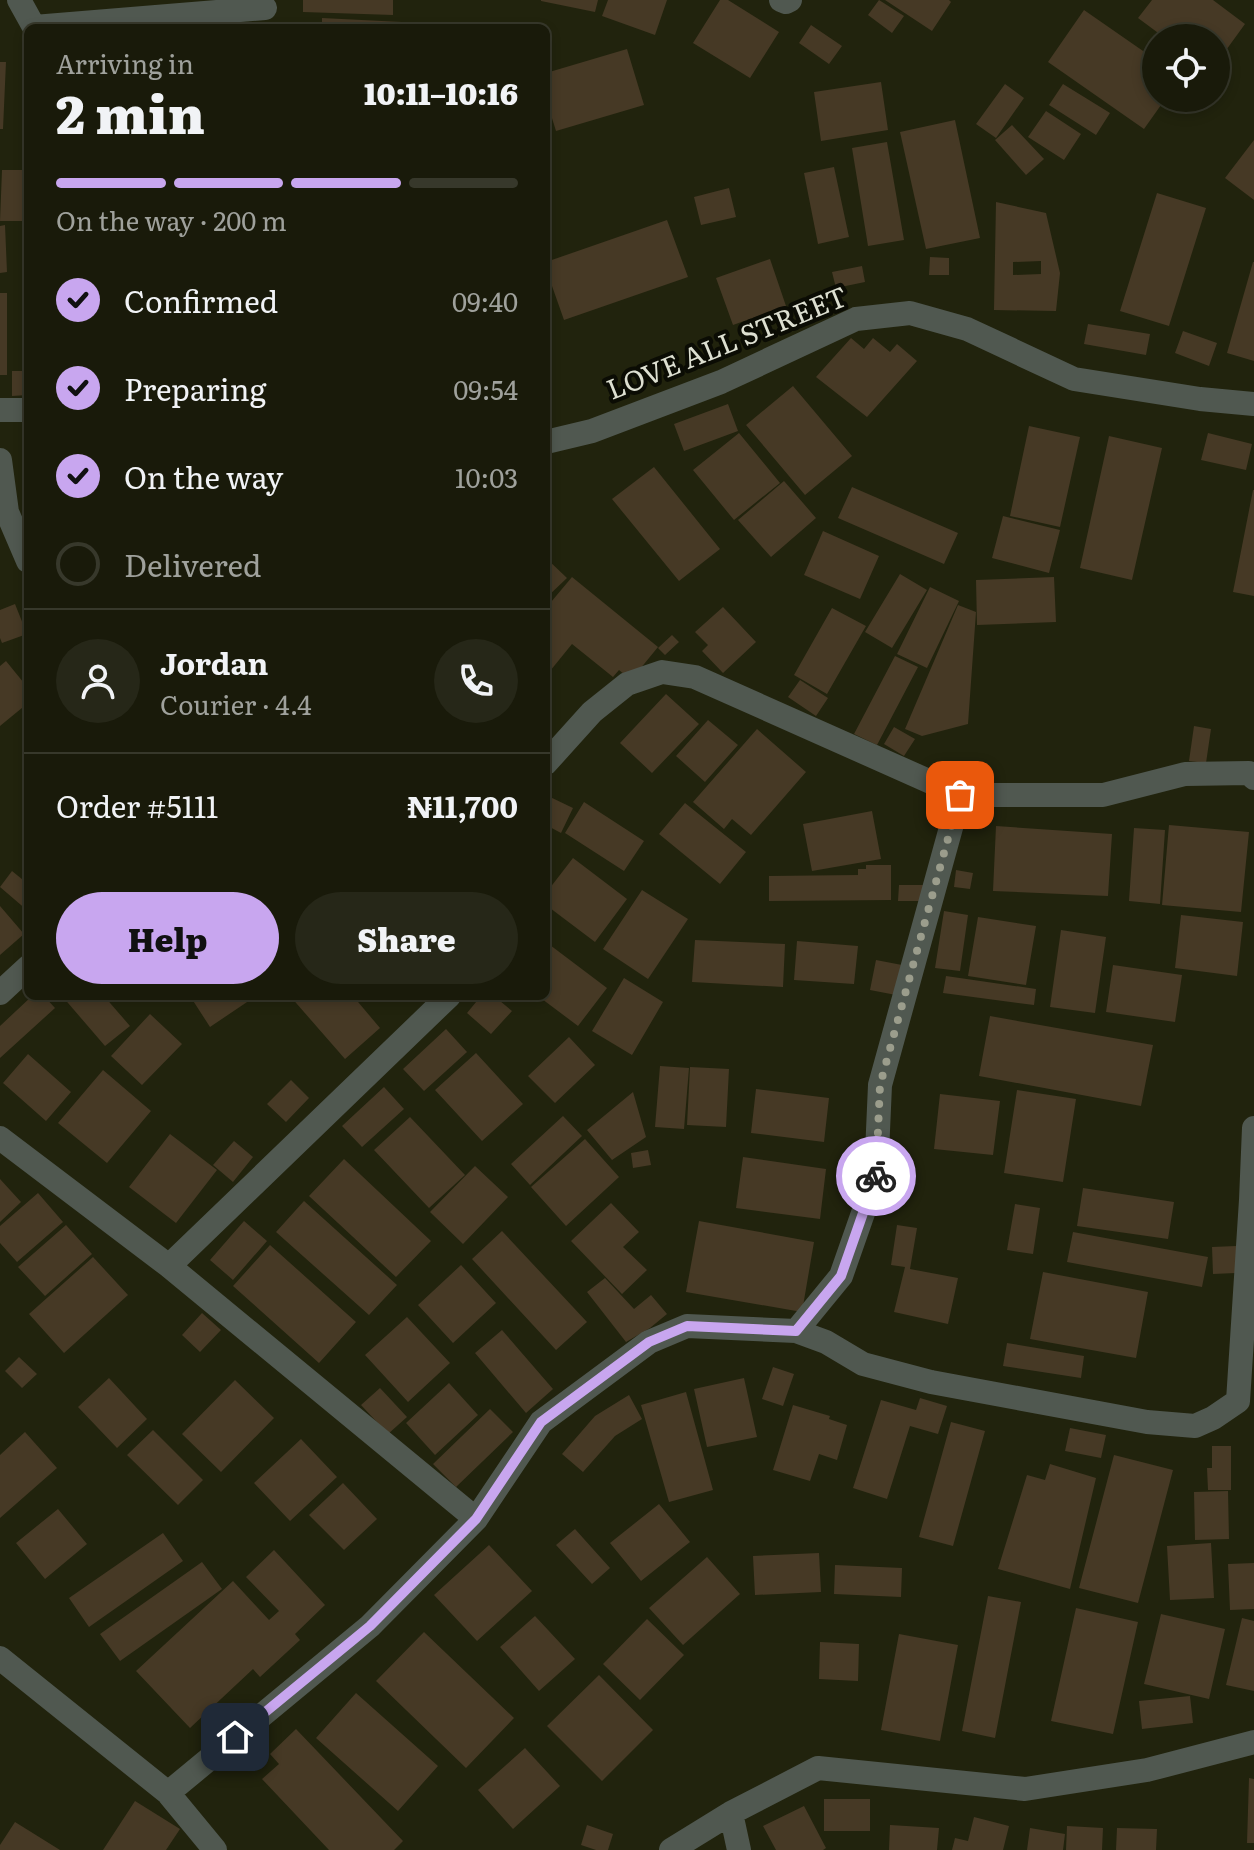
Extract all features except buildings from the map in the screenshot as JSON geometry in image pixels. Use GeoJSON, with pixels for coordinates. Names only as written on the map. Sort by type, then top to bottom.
{"type":"FeatureCollection","features":[{"type":"Feature","properties":{"kind":"street"},"geometry":{"type":"LineString","coordinates":[[19,0],[32,24]]}},
{"type":"Feature","properties":{"kind":"street"},"geometry":{"type":"LineString","coordinates":[[781,0],[790,0]]}},
{"type":"Feature","properties":{"kind":"street"},"geometry":{"type":"LineString","coordinates":[[80,24],[266,12]]}},
{"type":"Feature","properties":{"kind":"street","name":"LOVE ALL STREET"},"geometry":{"type":"LineString","coordinates":[[550,441],[592,431],[721,382],[856,319],[910,313],[967,329],[1074,379],[1200,399],[1254,404]]}},
{"type":"Feature","properties":{"kind":"street"},"geometry":{"type":"LineString","coordinates":[[0,410],[24,410]]}},
{"type":"Feature","properties":{"kind":"street"},"geometry":{"type":"LineString","coordinates":[[0,460],[7,512],[24,552]]}},
{"type":"Feature","properties":{"kind":"street"},"geometry":{"type":"LineString","coordinates":[[550,759],[592,712],[627,684],[662,672],[695,677],[960,795],[1103,795],[1185,774],[1249,773],[1254,778]]}},
{"type":"Feature","properties":{"kind":"street"},"geometry":{"type":"LineString","coordinates":[[796,1331],[841,1276],[876,1176],[880,1085],[960,795]]}},
{"type":"Feature","properties":{"kind":"street"},"geometry":{"type":"LineString","coordinates":[[0,993],[24,971]]}},
{"type":"Feature","properties":{"kind":"street"},"geometry":{"type":"LineString","coordinates":[[169,1266],[445,1000]]}},
{"type":"Feature","properties":{"kind":"street"},"geometry":{"type":"LineString","coordinates":[[168,1793],[370,1626],[476,1519],[541,1422],[649,1342],[687,1326],[796,1331],[826,1342],[863,1364],[931,1382],[1147,1422],[1195,1426],[1213,1418],[1238,1401],[1254,1128]]}},
{"type":"Feature","properties":{"kind":"street"},"geometry":{"type":"LineString","coordinates":[[0,1138],[169,1266],[476,1519]]}},
{"type":"Feature","properties":{"kind":"street"},"geometry":{"type":"LineString","coordinates":[[0,1658],[168,1793],[215,1850]]}},
{"type":"Feature","properties":{"kind":"street"},"geometry":{"type":"LineString","coordinates":[[671,1850],[731,1813],[818,1768],[1025,1789],[1147,1770],[1254,1742]]}},
{"type":"Feature","properties":{"kind":"street"},"geometry":{"type":"LineString","coordinates":[[731,1813],[739,1850]]}},
{"type":"Feature","properties":{"kind":"way so far"},"geometry":{"type":"LineString","coordinates":[[876,1176],[880,1085],[960,795]]}},
{"type":"Feature","properties":{"kind":"route"},"geometry":{"type":"LineString","coordinates":[[235,1737],[370,1626],[476,1519],[541,1422],[649,1342],[687,1326],[796,1331],[841,1276],[876,1176]]}}]}
